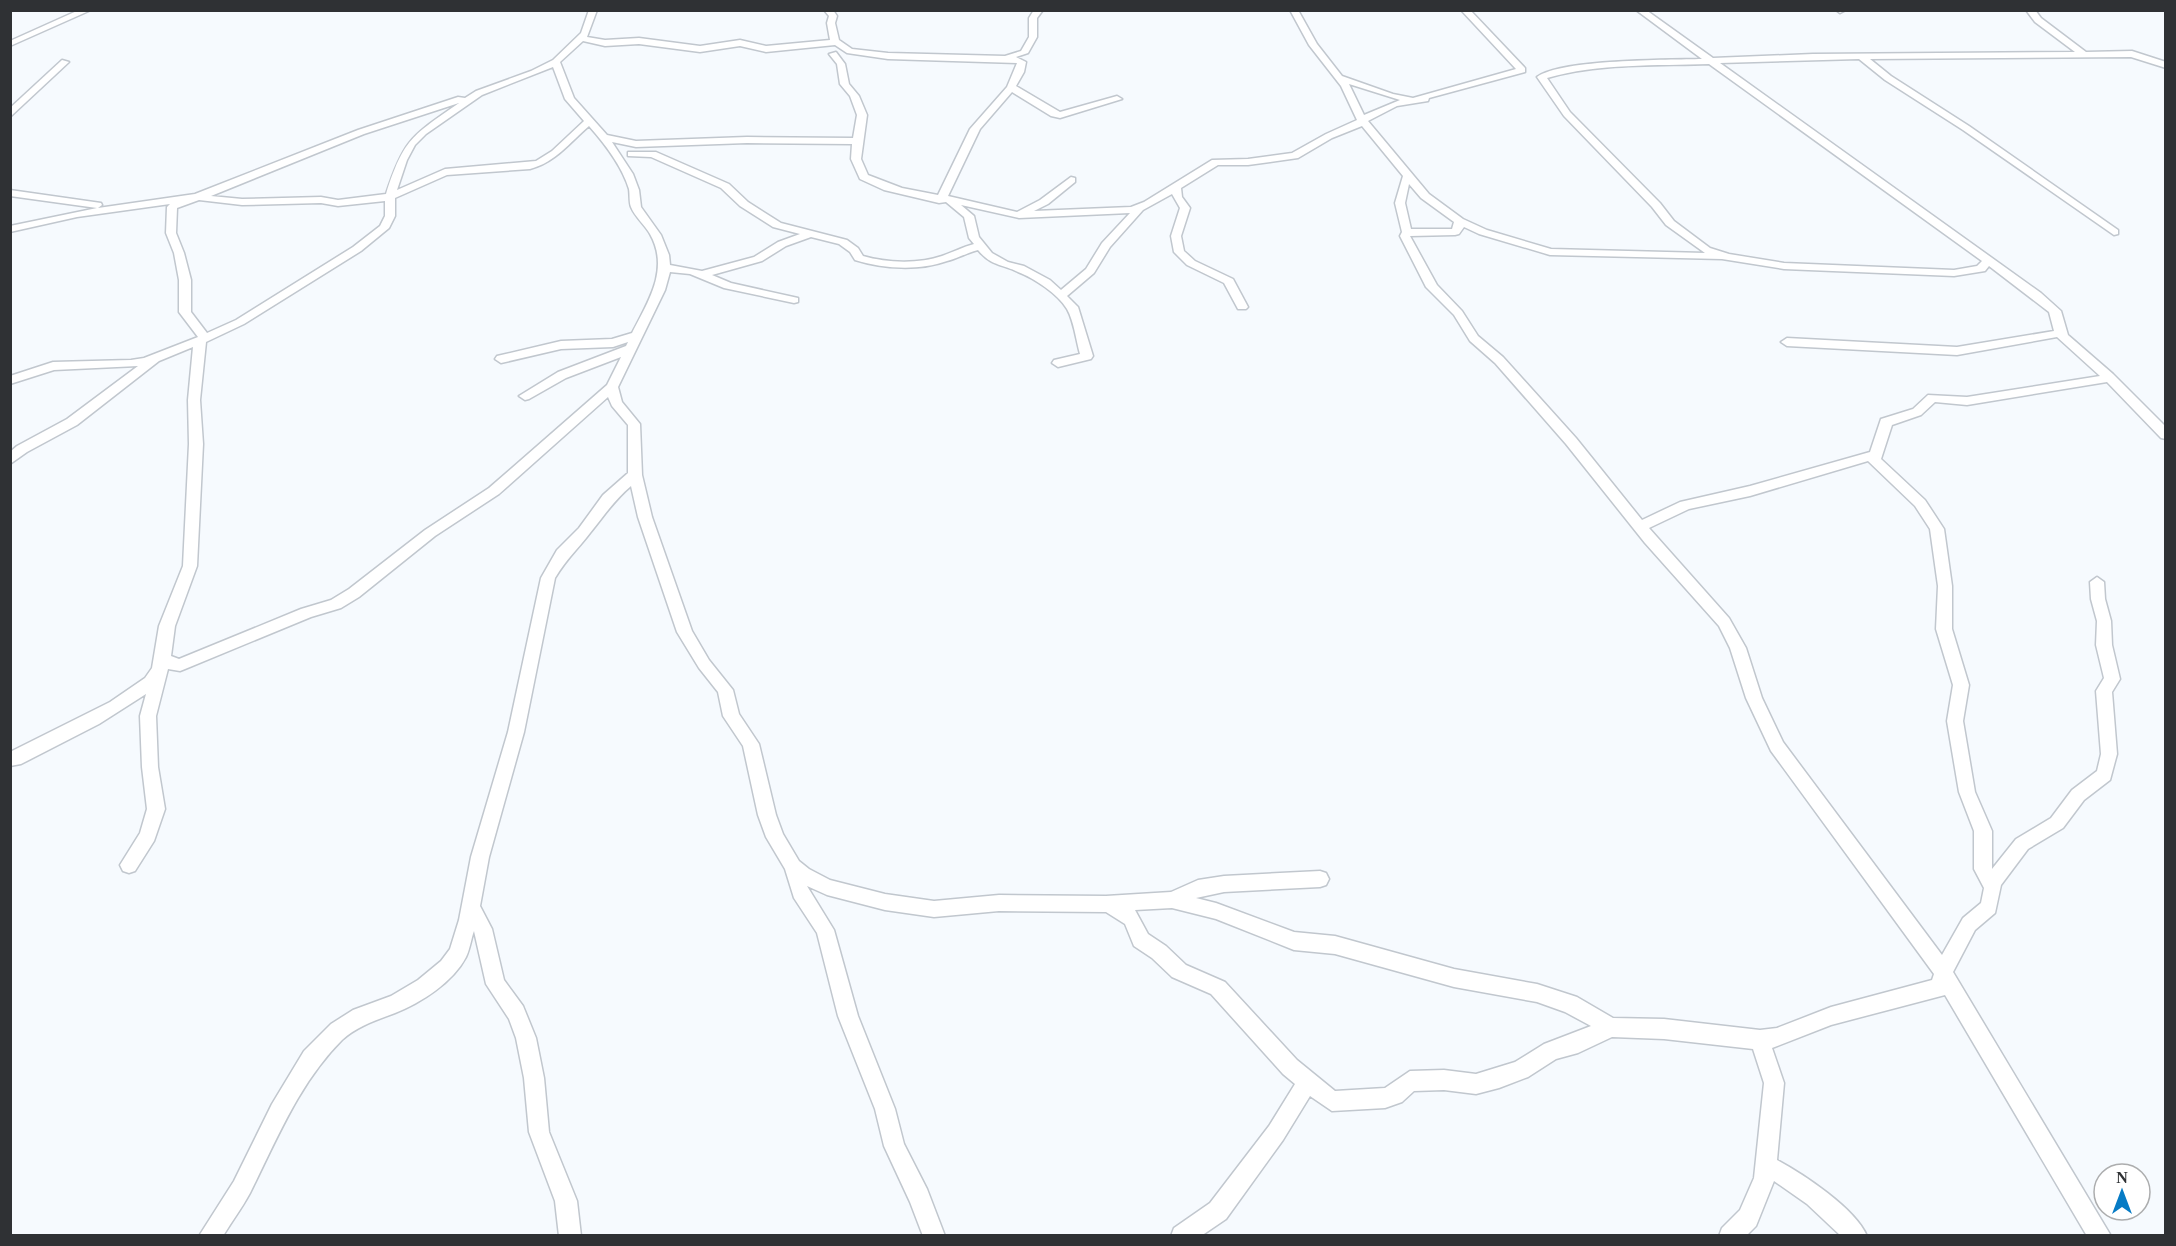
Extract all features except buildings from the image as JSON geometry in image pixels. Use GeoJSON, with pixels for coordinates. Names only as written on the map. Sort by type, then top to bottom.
{"type":"FeatureCollection","features":[{"type":"Feature","properties":{"kind":"street"},"geometry":{"type":"LineString","coordinates":[[10,44],[87,10]]}},
{"type":"Feature","properties":{"kind":"street"},"geometry":{"type":"LineString","coordinates":[[129,865],[148,836],[156,809],[150,767],[148,716],[161,666],[166,628],[185,586],[190,566],[196,444],[194,400],[202,339],[184,312],[183,271],[171,233],[172,207],[246,180],[361,132],[534,73],[559,69],[587,32],[593,10]]}},
{"type":"Feature","properties":{"kind":"street"},"geometry":{"type":"LineString","coordinates":[[828,10],[833,16],[831,23],[836,42]]}},
{"type":"Feature","properties":{"kind":"street"},"geometry":{"type":"LineString","coordinates":[[992,58],[1024,53],[1034,37],[1033,18],[1039,10]]}},
{"type":"Feature","properties":{"kind":"street"},"geometry":{"type":"LineString","coordinates":[[1294,10],[1313,45],[1340,78],[1362,120],[1425,196],[1457,227]]}},
{"type":"Feature","properties":{"kind":"street"},"geometry":{"type":"LineString","coordinates":[[1417,99],[1522,70],[1465,10]]}},
{"type":"Feature","properties":{"kind":"street"},"geometry":{"type":"LineString","coordinates":[[1640,10],[2050,306],[2055,311],[2060,333],[2109,377],[2166,435]]}},
{"type":"Feature","properties":{"kind":"street"},"geometry":{"type":"LineString","coordinates":[[2030,10],[2038,21],[2085,55]]}},
{"type":"Feature","properties":{"kind":"street"},"geometry":{"type":"LineString","coordinates":[[582,38],[605,43],[639,41],[700,49],[741,43],[766,49],[836,42],[850,51],[882,56],[1017,59],[1022,62],[1020,76],[985,114],[974,131],[945,193],[944,200]]}},
{"type":"Feature","properties":{"kind":"street"},"geometry":{"type":"LineString","coordinates":[[833,54],[841,64],[845,84],[854,96],[862,115],[856,159],[864,177],[901,191],[1019,215],[1139,208]]}},
{"type":"Feature","properties":{"kind":"street"},"geometry":{"type":"LineString","coordinates":[[1988,260],[1981,269],[1954,273],[1909,269],[1784,266],[1711,253],[1667,220],[1656,205],[1567,114],[1542,77],[1563,71],[1612,64],[1862,57],[2132,54],[2145,57],[2166,67]]}},
{"type":"Feature","properties":{"kind":"street"},"geometry":{"type":"LineString","coordinates":[[1862,57],[2114,232]]}},
{"type":"Feature","properties":{"kind":"street"},"geometry":{"type":"LineString","coordinates":[[10,114],[65,62]]}},
{"type":"Feature","properties":{"kind":"street"},"geometry":{"type":"LineString","coordinates":[[12,760],[115,707],[142,688],[161,666],[180,665],[345,599],[430,533],[494,492],[612,387],[659,290],[665,268],[662,247],[648,223],[638,212],[634,190],[625,169],[611,151],[604,137],[570,99],[559,69]]}},
{"type":"Feature","properties":{"kind":"street"},"geometry":{"type":"LineString","coordinates":[[1060,296],[1090,271],[1106,245],[1139,208],[1217,161],[1255,161],[1300,154],[1329,136],[1353,127],[1362,120],[1395,104],[1425,99],[1391,96],[1340,78]]}},
{"type":"Feature","properties":{"kind":"street"},"geometry":{"type":"LineString","coordinates":[[1011,87],[1060,115],[1117,99]]}},
{"type":"Feature","properties":{"kind":"street"},"geometry":{"type":"LineString","coordinates":[[10,380],[53,366],[131,364],[154,358],[202,339],[255,313],[384,228],[389,219],[390,197],[402,160],[416,138],[479,93]]}},
{"type":"Feature","properties":{"kind":"street"},"geometry":{"type":"LineString","coordinates":[[10,229],[77,214],[192,198],[256,202],[321,200],[338,202],[390,197],[442,172],[530,166],[543,162],[556,154],[573,134],[590,122]]}},
{"type":"Feature","properties":{"kind":"street"},"geometry":{"type":"LineString","coordinates":[[604,137],[632,144],[747,140],[857,141]]}},
{"type":"Feature","properties":{"kind":"street"},"geometry":{"type":"LineString","coordinates":[[625,169],[631,153],[649,144]]}},
{"type":"Feature","properties":{"kind":"street"},"geometry":{"type":"LineString","coordinates":[[631,153],[653,154],[725,186],[744,204],[777,225],[843,242],[855,250],[863,260],[901,266],[944,259],[980,246]]}},
{"type":"Feature","properties":{"kind":"street"},"geometry":{"type":"LineString","coordinates":[[1409,174],[1400,190],[1402,221],[1407,232],[1405,236],[1432,286],[1458,313],[1480,345],[1499,360],[1571,441],[1640,527],[1724,622],[1738,648],[1754,698],[1777,746],[1944,974],[2100,1236]]}},
{"type":"Feature","properties":{"kind":"street"},"geometry":{"type":"LineString","coordinates":[[1019,215],[1044,202],[1071,180]]}},
{"type":"Feature","properties":{"kind":"street"},"geometry":{"type":"LineString","coordinates":[[1176,187],[1178,197],[1185,208],[1176,236],[1179,252],[1191,263],[1229,281],[1242,307]]}},
{"type":"Feature","properties":{"kind":"street"},"geometry":{"type":"LineString","coordinates":[[10,194],[119,208]]}},
{"type":"Feature","properties":{"kind":"street"},"geometry":{"type":"LineString","coordinates":[[944,200],[969,216],[971,230],[988,255],[1043,280],[1076,312],[1087,353],[1085,357],[1058,363]]}},
{"type":"Feature","properties":{"kind":"street"},"geometry":{"type":"LineString","coordinates":[[1407,232],[1457,227],[1483,232],[1550,252],[1727,257]]}},
{"type":"Feature","properties":{"kind":"street"},"geometry":{"type":"LineString","coordinates":[[701,275],[758,259],[782,244],[811,233]]}},
{"type":"Feature","properties":{"kind":"street"},"geometry":{"type":"LineString","coordinates":[[665,268],[701,275],[728,286],[794,300]]}},
{"type":"Feature","properties":{"kind":"street"},"geometry":{"type":"LineString","coordinates":[[1787,342],[1957,351],[2060,333]]}},
{"type":"Feature","properties":{"kind":"street"},"geometry":{"type":"LineString","coordinates":[[501,358],[561,345],[633,343]]}},
{"type":"Feature","properties":{"kind":"street"},"geometry":{"type":"LineString","coordinates":[[525,396],[562,375],[633,343]]}},
{"type":"Feature","properties":{"kind":"street"},"geometry":{"type":"LineString","coordinates":[[10,460],[22,449],[72,422],[148,367],[154,358]]}},
{"type":"Feature","properties":{"kind":"street"},"geometry":{"type":"LineString","coordinates":[[793,867],[803,875],[827,887],[885,902],[934,909],[999,903],[1106,904],[1172,900],[1216,911],[1284,939],[1335,945],[1454,978],[1537,993],[1570,1004],[1611,1027],[1664,1029],[1760,1040],[1777,1038],[1832,1016],[1934,990],[1942,984],[1944,974],[1969,924],[1989,907],[1994,891],[1983,869],[1983,831],[1967,792],[1954,721],[1961,685],[1942,616],[1945,586],[1937,529],[1920,503],[1876,464],[1874,455],[1886,422],[1917,412],[1932,398],[1967,401],[2079,384],[2109,377]]}},
{"type":"Feature","properties":{"kind":"street"},"geometry":{"type":"LineString","coordinates":[[612,387],[616,403],[634,424],[635,475],[645,518],[685,632],[704,664],[725,690],[731,716],[751,744],[767,815],[775,837],[793,867],[800,892],[825,930],[848,1016],[885,1109],[894,1146],[919,1197],[934,1236]]}},
{"type":"Feature","properties":{"kind":"street"},"geometry":{"type":"LineString","coordinates":[[1640,527],[1685,505],[1750,492],[1874,455]]}},
{"type":"Feature","properties":{"kind":"street"},"geometry":{"type":"LineString","coordinates":[[210,1236],[241,1188],[279,1111],[311,1058],[338,1031],[360,1017],[397,1003],[425,986],[448,967],[458,953],[471,908],[480,857],[516,732],[548,578],[562,554],[584,531],[608,498],[635,475]]}},
{"type":"Feature","properties":{"kind":"street"},"geometry":{"type":"LineString","coordinates":[[1992,883],[2022,844],[2057,823],[2078,795],[2104,775],[2109,754],[2104,691],[2112,679],[2104,645],[2104,621],[2098,599],[2097,582]]}},
{"type":"Feature","properties":{"kind":"street"},"geometry":{"type":"LineString","coordinates":[[1172,900],[1198,888],[1254,881],[1320,879]]}},
{"type":"Feature","properties":{"kind":"street"},"geometry":{"type":"LineString","coordinates":[[1106,904],[1124,912],[1131,918],[1141,940],[1160,952],[1179,971],[1218,988],[1290,1067],[1325,1098],[1340,1102],[1395,1095],[1410,1081],[1444,1080],[1476,1084],[1521,1070],[1551,1051],[1578,1043],[1611,1027]]}},
{"type":"Feature","properties":{"kind":"street"},"geometry":{"type":"LineString","coordinates":[[471,908],[483,929],[495,984],[516,1013],[526,1038],[534,1078],[539,1132],[566,1201],[570,1236]]}},
{"type":"Feature","properties":{"kind":"street"},"geometry":{"type":"LineString","coordinates":[[1730,1236],[1748,1218],[1765,1178],[1774,1083],[1760,1040]]}},
{"type":"Feature","properties":{"kind":"street"},"geometry":{"type":"LineString","coordinates":[[1182,1236],[1218,1211],[1276,1133],[1299,1099],[1306,1081]]}},
{"type":"Feature","properties":{"kind":"street"},"geometry":{"type":"LineString","coordinates":[[1766,1165],[1811,1192],[1835,1212],[1856,1236]]}}]}
